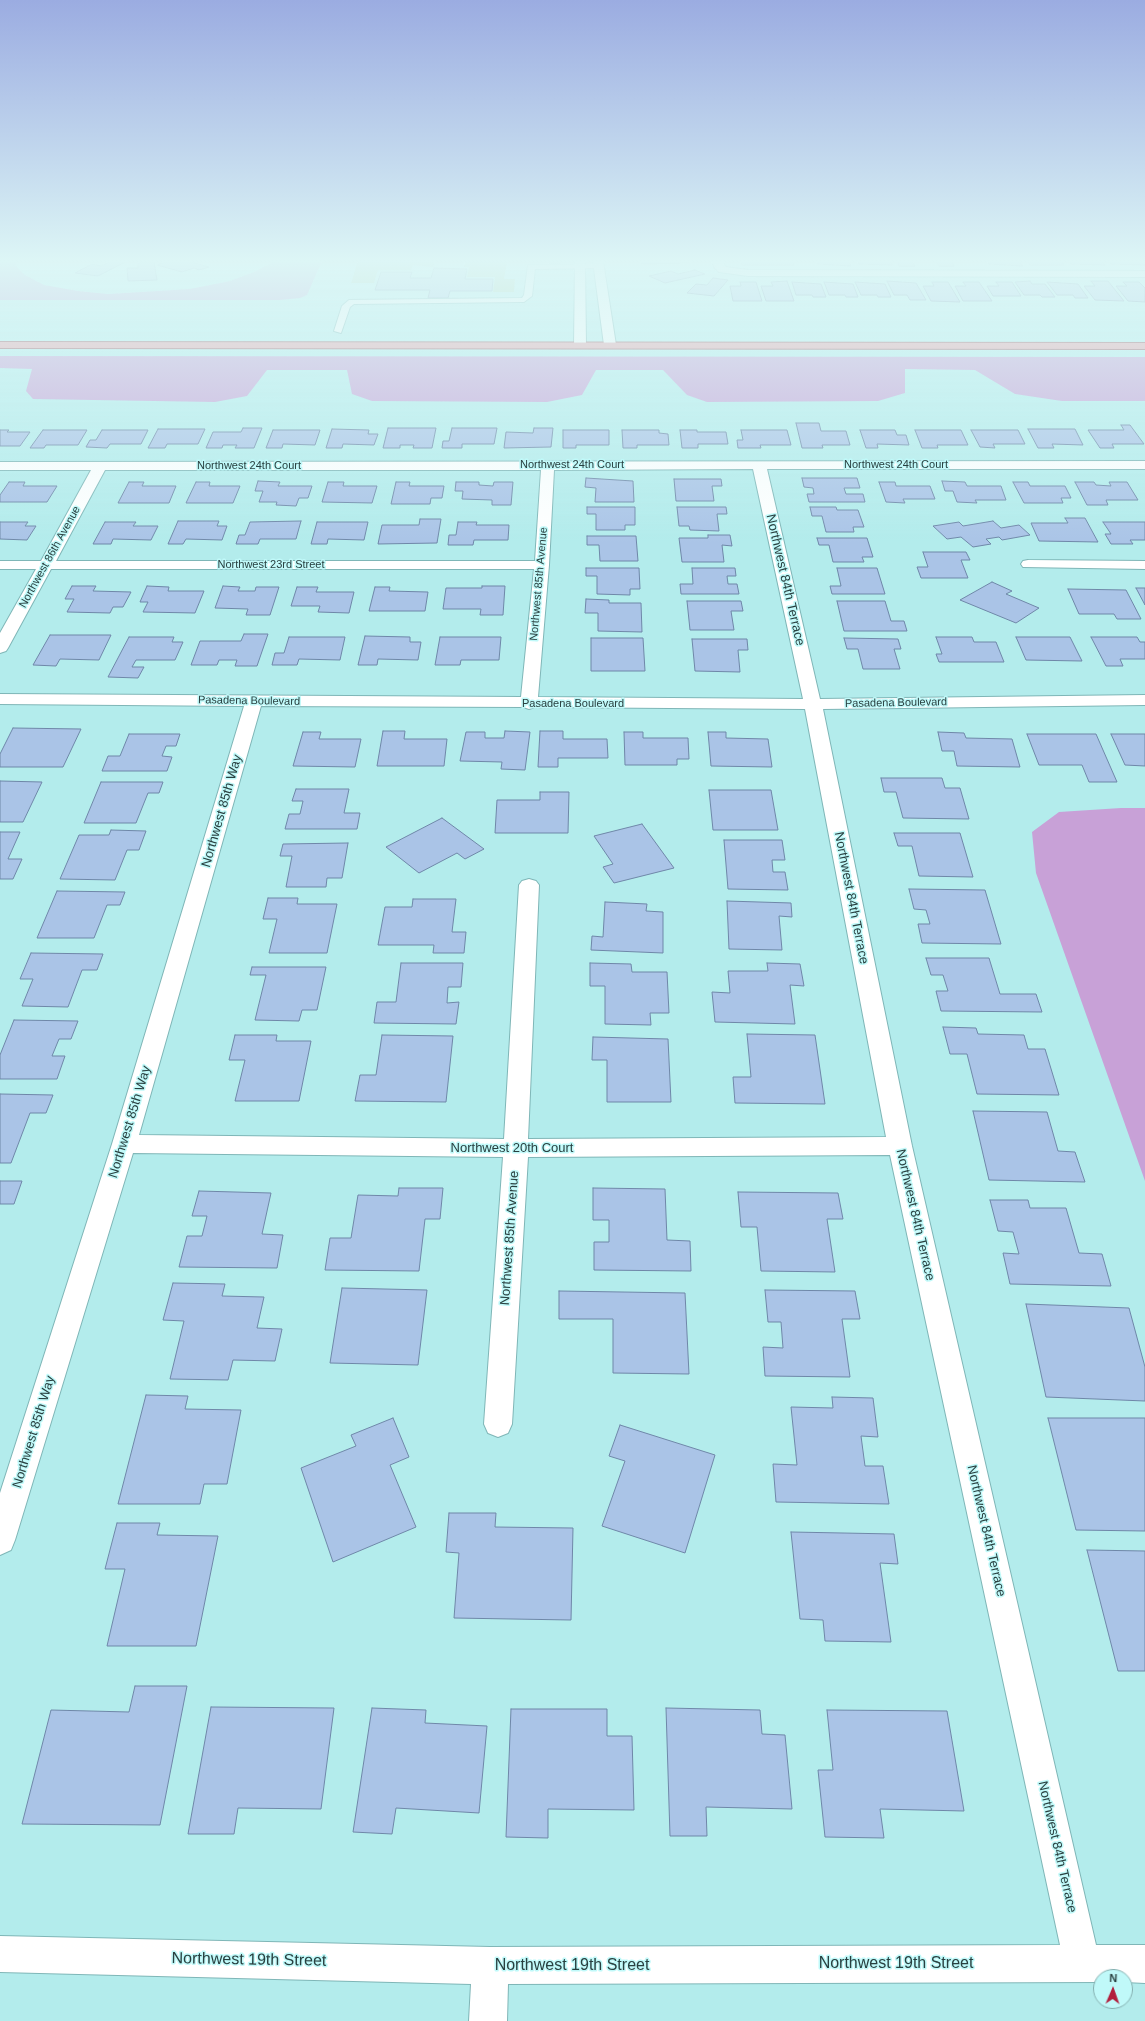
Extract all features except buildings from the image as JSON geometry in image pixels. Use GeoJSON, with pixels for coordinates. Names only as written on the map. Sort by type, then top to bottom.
{"type":"FeatureCollection","features":[{"type":"Feature","properties":{"kind":"street","name":"Northwest 85th Avenue"},"geometry":{"type":"LineString","coordinates":[[529,704],[542,565],[548,465]]}},
{"type":"Feature","properties":{"kind":"street","name":"Northwest 84th Terrace"},"geometry":{"type":"LineString","coordinates":[[759,465],[813,704],[900,1146],[1082,1963]]}},
{"type":"Feature","properties":{"kind":"street","name":"Northwest 24th Court"},"geometry":{"type":"LineString","coordinates":[[0,466],[1145,465]]}},
{"type":"Feature","properties":{"kind":"street","name":"Northwest 86th Avenue"},"geometry":{"type":"LineString","coordinates":[[0,648],[100,466]]}},
{"type":"Feature","properties":{"kind":"street"},"geometry":{"type":"LineString","coordinates":[[1028,564],[1145,565]]}},
{"type":"Feature","properties":{"kind":"street","name":"Northwest 23rd Street"},"geometry":{"type":"LineString","coordinates":[[0,565],[542,565]]}},
{"type":"Feature","properties":{"kind":"street","name":"Pasadena Boulevard"},"geometry":{"type":"LineString","coordinates":[[0,699],[529,704],[813,704],[1145,700]]}},
{"type":"Feature","properties":{"kind":"street","name":"Northwest 85th Way"},"geometry":{"type":"LineString","coordinates":[[0,1540],[124,1144],[254,702]]}},
{"type":"Feature","properties":{"kind":"street","name":"Northwest 85th Avenue"},"geometry":{"type":"LineString","coordinates":[[498,1424],[516,1148],[529,885]]}},
{"type":"Feature","properties":{"kind":"street","name":"Northwest 20th Court"},"geometry":{"type":"LineString","coordinates":[[124,1144],[516,1148],[900,1146]]}},
{"type":"Feature","properties":{"kind":"street","name":"Northwest 19th Street"},"geometry":{"type":"LineString","coordinates":[[0,1954],[490,1966],[1145,1964]]}},
{"type":"Feature","properties":{"kind":"street"},"geometry":{"type":"LineString","coordinates":[[488,2021],[490,1966]]}},
{"type":"Feature","properties":{"kind":"shaded area"},"geometry":{"type":"Polygon","coordinates":[[[0,356],[1145,357],[1145,401],[1062,401],[1015,394],[975,370],[905,369],[905,393],[878,401],[707,402],[687,395],[663,370],[596,370],[582,395],[547,402],[372,401],[352,394],[347,370],[267,370],[247,396],[215,402],[33,399],[26,391],[32,369],[0,368],[0,356]]]}},
{"type":"Feature","properties":{"kind":"shaded area"},"geometry":{"type":"Polygon","coordinates":[[[1145,808],[1145,1181],[1036,873],[1032,832],[1059,812],[1145,808]]]}}]}
